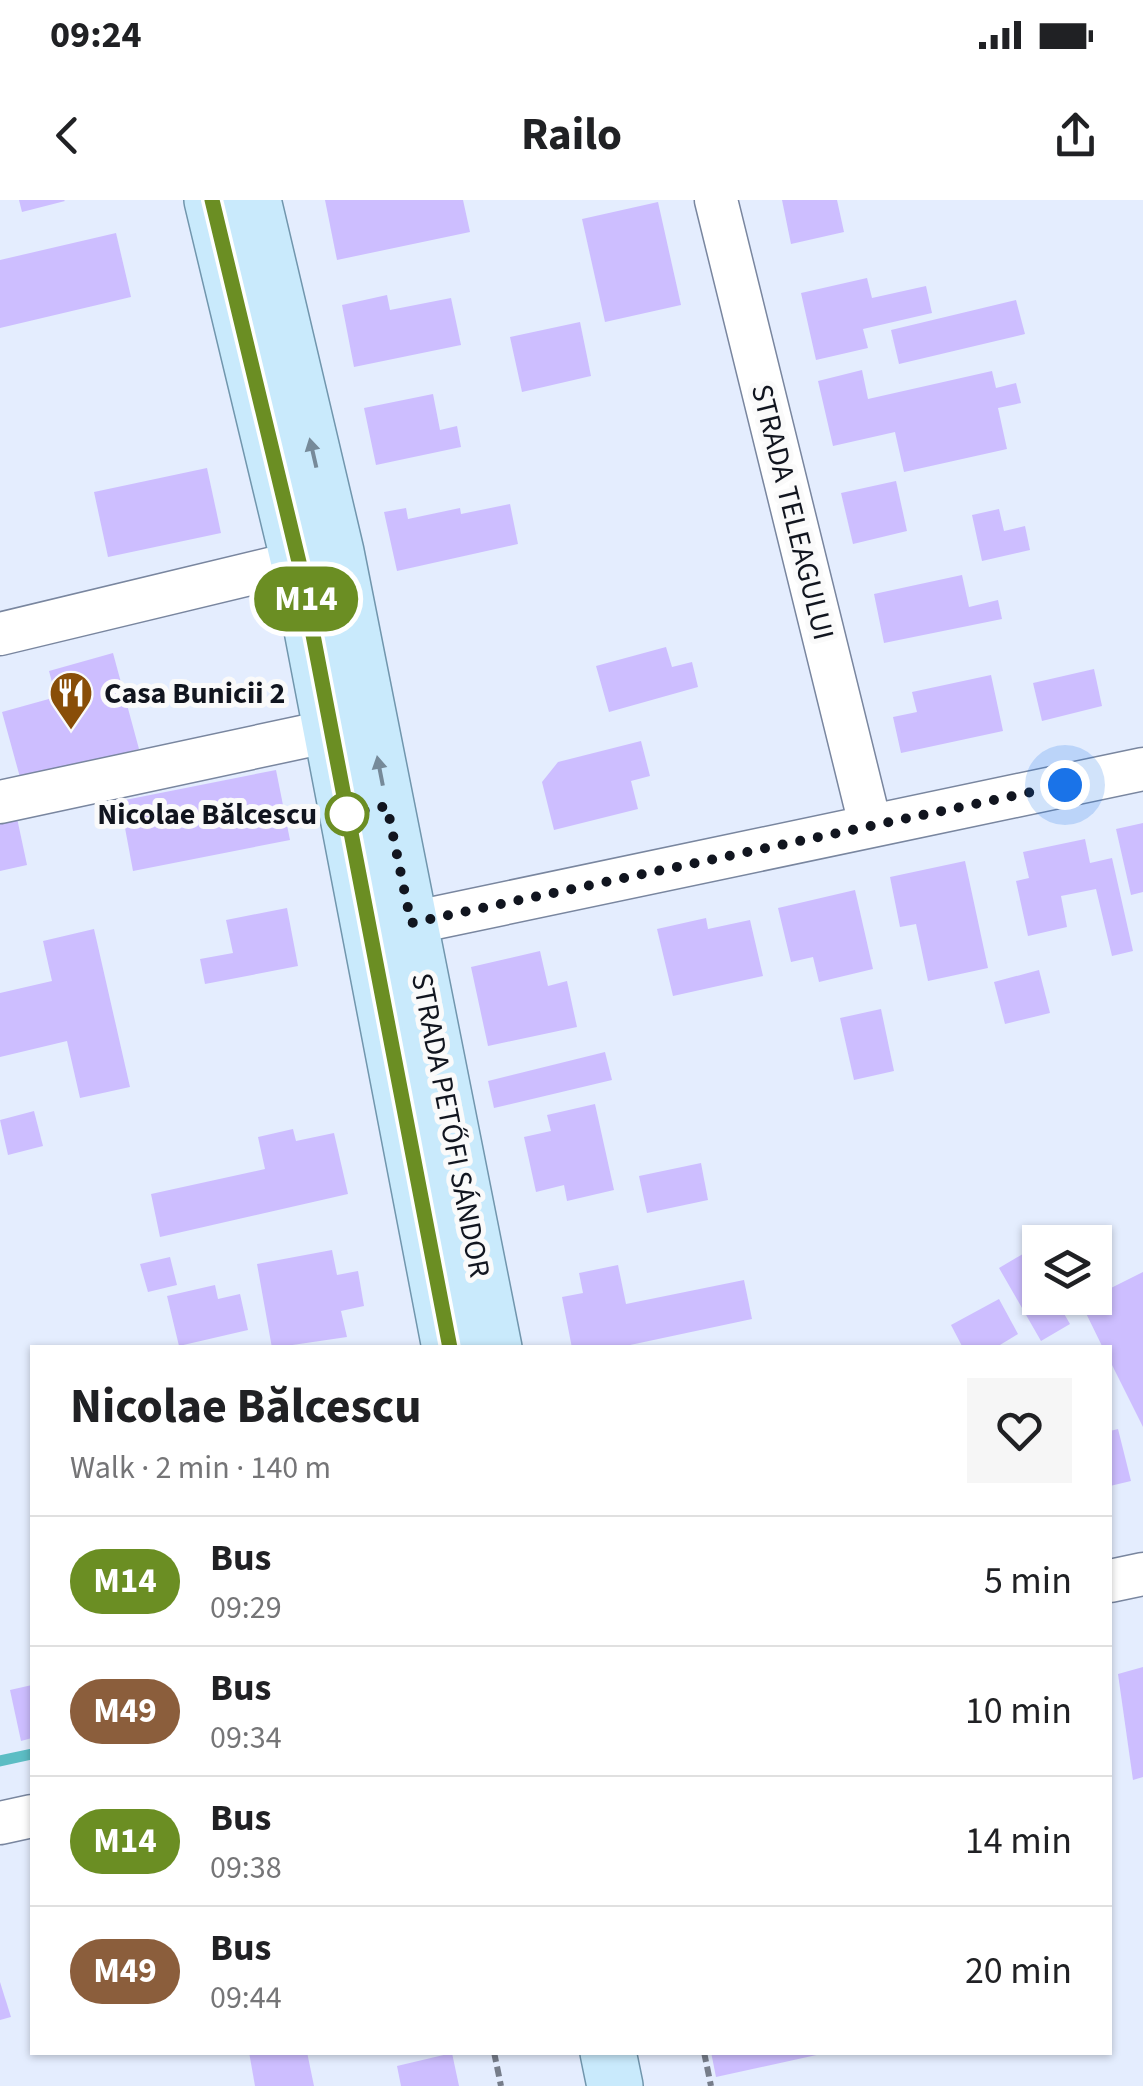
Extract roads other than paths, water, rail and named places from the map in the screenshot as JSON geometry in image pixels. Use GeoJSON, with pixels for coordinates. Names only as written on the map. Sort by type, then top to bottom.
{"type":"FeatureCollection","features":[{"type":"Feature","properties":{"kind":"main road","name":"STRADA PETŐFI SÁNDOR"},"geometry":{"type":"LineString","coordinates":[[212,200],[299,562],[449,1345]]}},
{"type":"Feature","properties":{"kind":"main road","name":"STRADA PETŐFI SÁNDOR"},"geometry":{"type":"LineString","coordinates":[[252,200],[336,552],[493,1345]]}},
{"type":"Feature","properties":{"kind":"main road"},"geometry":{"type":"LineString","coordinates":[[609,2055],[615,2086]]}},
{"type":"Feature","properties":{"kind":"street","name":"STRADA TELEAGULUI"},"geometry":{"type":"LineString","coordinates":[[716,200],[870,824]]}},
{"type":"Feature","properties":{"kind":"street"},"geometry":{"type":"LineString","coordinates":[[0,634],[299,562]]}},
{"type":"Feature","properties":{"kind":"street"},"geometry":{"type":"LineString","coordinates":[[0,802],[330,731]]}},
{"type":"Feature","properties":{"kind":"street"},"geometry":{"type":"LineString","coordinates":[[411,923],[1143,769]]}},
{"type":"Feature","properties":{"kind":"street"},"geometry":{"type":"LineString","coordinates":[[1112,1581],[1143,1574]]}},
{"type":"Feature","properties":{"kind":"street"},"geometry":{"type":"LineString","coordinates":[[0,1823],[30,1816]]}},
{"type":"Feature","properties":{"kind":"waterway"},"geometry":{"type":"LineString","coordinates":[[0,1761],[30,1754]]}},
{"type":"Feature","properties":{"kind":"place","name":"Casa Bunicii 2"},"geometry":{"type":"Point","coordinates":[71,731]}},
{"type":"Feature","properties":{"kind":"place","name":"Nicolae Bălcescu"},"geometry":{"type":"Point","coordinates":[347,814]}}]}
